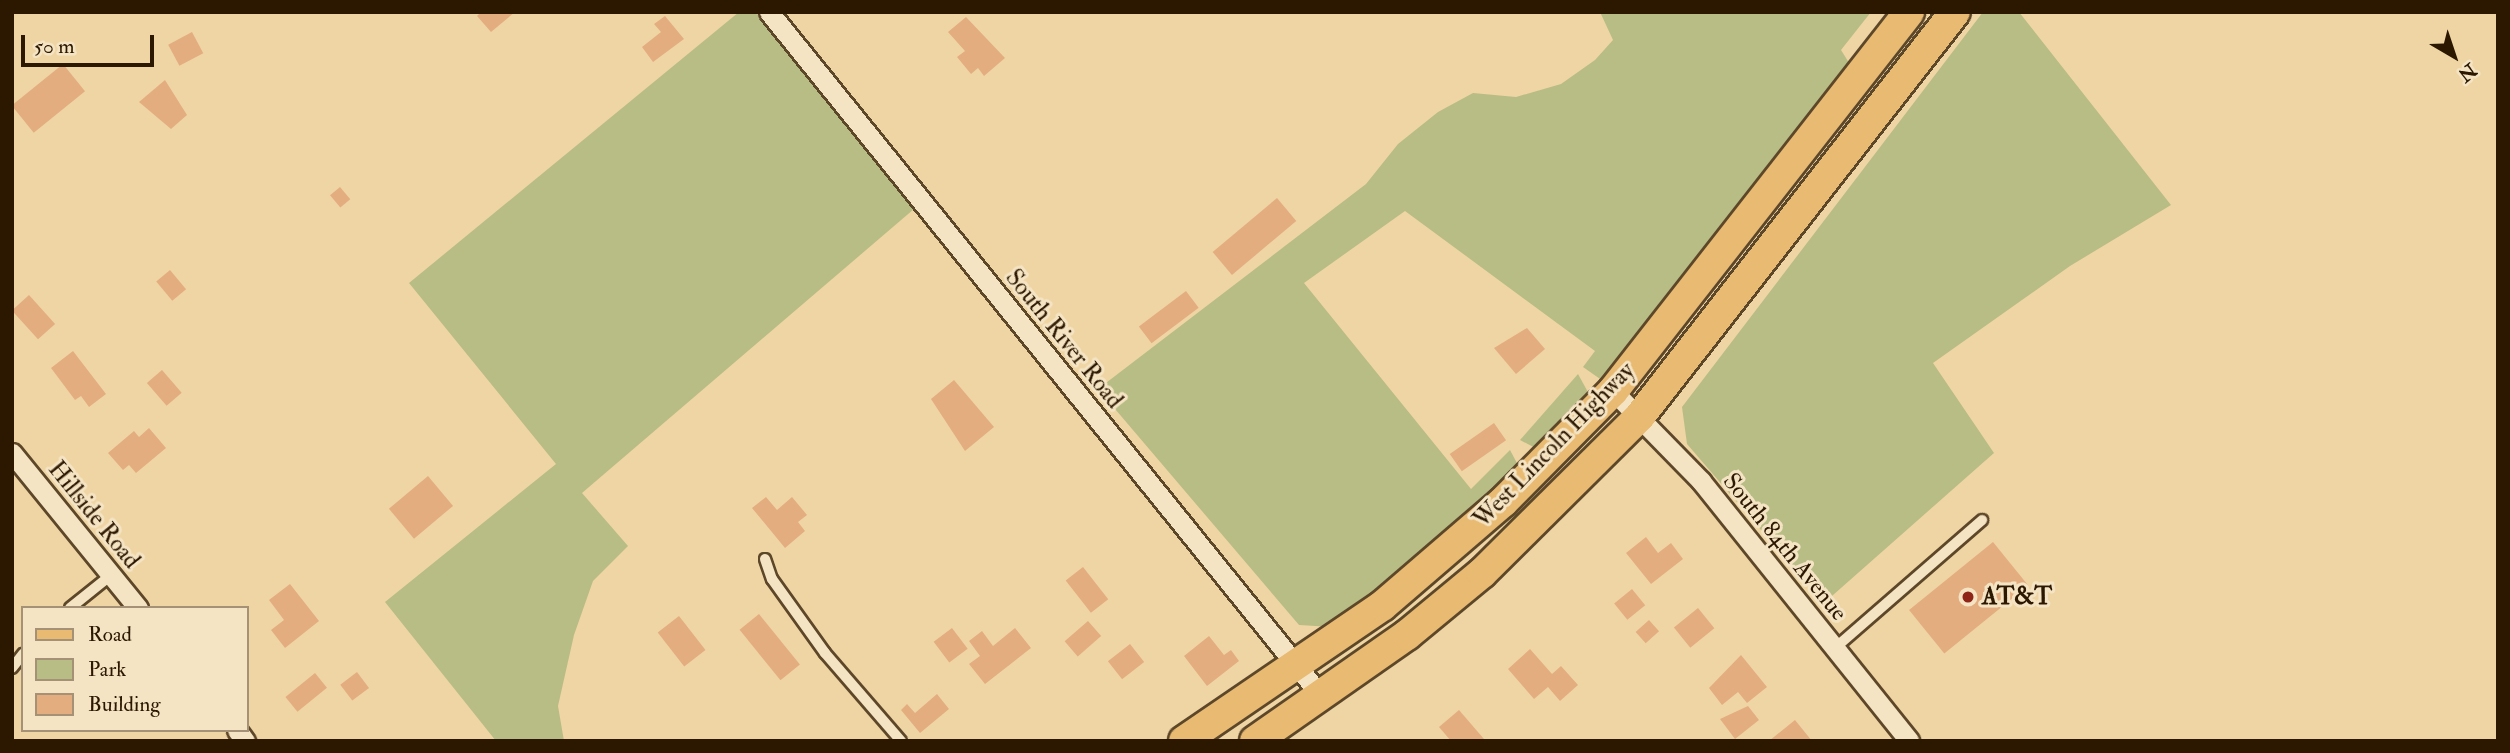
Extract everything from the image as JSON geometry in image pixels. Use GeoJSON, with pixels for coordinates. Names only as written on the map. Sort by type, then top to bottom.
{"type":"FeatureCollection","features":[{"type":"Feature","properties":{"kind":"main road","name":"West Lincoln Highway"},"geometry":{"type":"LineString","coordinates":[[1184,741],[1382,606],[1456,545],[1613,391],[1909,12]]}},
{"type":"Feature","properties":{"kind":"main road","name":"West Lincoln Highway"},"geometry":{"type":"LineString","coordinates":[[1255,741],[1322,697],[1482,573],[1640,416],[1955,12]]}},
{"type":"Feature","properties":{"kind":"street","name":"South River Road"},"geometry":{"type":"LineString","coordinates":[[769,12],[1322,697]]}},
{"type":"Feature","properties":{"kind":"street","name":"South 84th Avenue"},"geometry":{"type":"LineString","coordinates":[[1613,391],[1701,481],[1909,741]]}},
{"type":"Feature","properties":{"kind":"street","name":"Hillside Road"},"geometry":{"type":"LineString","coordinates":[[12,453],[136,606]]}},
{"type":"Feature","properties":{"kind":"lane"},"geometry":{"type":"LineString","coordinates":[[1835,648],[1982,520]]}},
{"type":"Feature","properties":{"kind":"lane"},"geometry":{"type":"LineString","coordinates":[[765,559],[772,579],[825,653],[901,741]]}},
{"type":"Feature","properties":{"kind":"lane"},"geometry":{"type":"LineString","coordinates":[[72,606],[111,575]]}},
{"type":"Feature","properties":{"kind":"green space"},"geometry":{"type":"Polygon","coordinates":[[[739,12],[755,12],[914,209],[582,493],[628,546],[593,581],[574,635],[558,706],[564,741],[496,741],[385,602],[556,464],[409,283],[739,12]]]}},
{"type":"Feature","properties":{"kind":"green space"},"geometry":{"type":"Polygon","coordinates":[[[1600,12],[1871,12],[1841,50],[1851,66],[1603,381],[1583,367],[1595,351],[1405,211],[1304,283],[1471,489],[1510,450],[1518,465],[1461,526],[1332,627],[1299,625],[1098,389],[1366,184],[1398,144],[1438,112],[1473,93],[1516,97],[1561,84],[1595,60],[1613,40],[1600,12]]]}},
{"type":"Feature","properties":{"kind":"green space"},"geometry":{"type":"Polygon","coordinates":[[[1983,12],[2019,12],[2171,205],[2070,266],[1933,363],[1994,453],[1824,603],[1687,444],[1682,407],[1983,12]]]}},
{"type":"Feature","properties":{"kind":"green space"},"geometry":{"type":"Polygon","coordinates":[[[1578,374],[1589,394],[1539,450],[1520,440],[1578,374]]]}},
{"type":"Feature","properties":{"kind":"building"},"geometry":{"type":"Polygon","coordinates":[[[481,12],[515,12],[491,32],[477,16],[481,12]]]}},
{"type":"Feature","properties":{"kind":"building"},"geometry":{"type":"Polygon","coordinates":[[[665,16],[684,39],[653,62],[642,47],[661,32],[654,24],[665,16]]]}},
{"type":"Feature","properties":{"kind":"building"},"geometry":{"type":"Polygon","coordinates":[[[966,17],[1005,58],[984,76],[978,68],[971,74],[957,57],[965,51],[948,32],[966,17]]]}},
{"type":"Feature","properties":{"kind":"building"},"geometry":{"type":"Polygon","coordinates":[[[192,32],[203,53],[179,66],[168,45],[192,32]]]}},
{"type":"Feature","properties":{"kind":"building"},"geometry":{"type":"Polygon","coordinates":[[[63,64],[85,91],[34,133],[12,105],[63,64]]]}},
{"type":"Feature","properties":{"kind":"building"},"geometry":{"type":"Polygon","coordinates":[[[165,80],[187,115],[171,129],[139,102],[165,80]]]}},
{"type":"Feature","properties":{"kind":"building"},"geometry":{"type":"Polygon","coordinates":[[[340,187],[350,199],[340,208],[330,195],[340,187]]]}},
{"type":"Feature","properties":{"kind":"building"},"geometry":{"type":"Polygon","coordinates":[[[1277,198],[1296,221],[1232,275],[1213,252],[1277,198]]]}},
{"type":"Feature","properties":{"kind":"building"},"geometry":{"type":"Polygon","coordinates":[[[170,270],[186,289],[172,301],[156,282],[170,270]]]}},
{"type":"Feature","properties":{"kind":"building"},"geometry":{"type":"Polygon","coordinates":[[[1186,291],[1199,308],[1152,343],[1139,327],[1186,291]]]}},
{"type":"Feature","properties":{"kind":"building"},"geometry":{"type":"Polygon","coordinates":[[[29,295],[55,324],[38,339],[12,310],[29,295]]]}},
{"type":"Feature","properties":{"kind":"building"},"geometry":{"type":"Polygon","coordinates":[[[1527,328],[1545,349],[1516,374],[1494,348],[1527,328]]]}},
{"type":"Feature","properties":{"kind":"building"},"geometry":{"type":"Polygon","coordinates":[[[73,351],[106,394],[89,407],[81,396],[75,400],[51,368],[73,351]]]}},
{"type":"Feature","properties":{"kind":"building"},"geometry":{"type":"Polygon","coordinates":[[[162,370],[182,393],[167,406],[147,383],[162,370]]]}},
{"type":"Feature","properties":{"kind":"building"},"geometry":{"type":"Polygon","coordinates":[[[954,380],[994,427],[965,451],[931,399],[954,380]]]}},
{"type":"Feature","properties":{"kind":"building"},"geometry":{"type":"Polygon","coordinates":[[[1494,423],[1506,440],[1462,471],[1450,454],[1494,423]]]}},
{"type":"Feature","properties":{"kind":"building"},"geometry":{"type":"Polygon","coordinates":[[[149,428],[166,448],[136,473],[129,465],[123,470],[108,453],[134,431],[139,437],[149,428]]]}},
{"type":"Feature","properties":{"kind":"building"},"geometry":{"type":"Polygon","coordinates":[[[428,476],[453,506],[414,539],[389,509],[428,476]]]}},
{"type":"Feature","properties":{"kind":"building"},"geometry":{"type":"Polygon","coordinates":[[[766,497],[777,510],[792,497],[807,515],[798,522],[805,531],[785,548],[752,508],[766,497]]]}},
{"type":"Feature","properties":{"kind":"building"},"geometry":{"type":"Polygon","coordinates":[[[1646,537],[1658,553],[1671,543],[1683,559],[1651,584],[1626,553],[1646,537]]]}},
{"type":"Feature","properties":{"kind":"building","name":"AT&T"},"geometry":{"type":"Polygon","coordinates":[[[1993,542],[2028,586],[1944,653],[1909,610],[1993,542]]]}},
{"type":"Feature","properties":{"kind":"building"},"geometry":{"type":"Polygon","coordinates":[[[1083,567],[1108,599],[1091,613],[1066,581],[1083,567]]]}},
{"type":"Feature","properties":{"kind":"building"},"geometry":{"type":"Polygon","coordinates":[[[290,584],[319,621],[285,648],[271,630],[284,620],[269,600],[290,584]]]}},
{"type":"Feature","properties":{"kind":"building"},"geometry":{"type":"Polygon","coordinates":[[[1632,589],[1645,605],[1627,620],[1614,603],[1632,589]]]}},
{"type":"Feature","properties":{"kind":"building"},"geometry":{"type":"Polygon","coordinates":[[[1698,608],[1714,628],[1690,648],[1674,628],[1698,608]]]}},
{"type":"Feature","properties":{"kind":"building"},"geometry":{"type":"Polygon","coordinates":[[[759,614],[800,665],[780,680],[740,630],[759,614]]]}},
{"type":"Feature","properties":{"kind":"building"},"geometry":{"type":"Polygon","coordinates":[[[679,616],[705,650],[684,667],[658,633],[679,616]]]}},
{"type":"Feature","properties":{"kind":"building"},"geometry":{"type":"Polygon","coordinates":[[[1649,620],[1659,631],[1646,643],[1636,632],[1649,620]]]}},
{"type":"Feature","properties":{"kind":"building"},"geometry":{"type":"Polygon","coordinates":[[[1088,621],[1101,636],[1078,656],[1065,641],[1088,621]]]}},
{"type":"Feature","properties":{"kind":"building"},"geometry":{"type":"Polygon","coordinates":[[[952,628],[968,649],[949,663],[934,642],[952,628]]]}},
{"type":"Feature","properties":{"kind":"building"},"geometry":{"type":"Polygon","coordinates":[[[1015,628],[1031,648],[985,684],[969,664],[980,656],[969,641],[982,631],[993,646],[1015,628]]]}},
{"type":"Feature","properties":{"kind":"building"},"geometry":{"type":"Polygon","coordinates":[[[1209,636],[1224,655],[1231,650],[1239,661],[1207,686],[1184,656],[1209,636]]]}},
{"type":"Feature","properties":{"kind":"building"},"geometry":{"type":"Polygon","coordinates":[[[1130,644],[1144,662],[1122,679],[1108,661],[1130,644]]]}},
{"type":"Feature","properties":{"kind":"building"},"geometry":{"type":"Polygon","coordinates":[[[1530,649],[1552,674],[1561,666],[1578,685],[1560,701],[1548,687],[1534,699],[1508,669],[1530,649]]]}},
{"type":"Feature","properties":{"kind":"building"},"geometry":{"type":"Polygon","coordinates":[[[1741,655],[1767,687],[1747,703],[1738,692],[1722,705],[1709,688],[1741,655]]]}},
{"type":"Feature","properties":{"kind":"building"},"geometry":{"type":"Polygon","coordinates":[[[357,672],[369,688],[352,701],[340,685],[357,672]]]}},
{"type":"Feature","properties":{"kind":"building"},"geometry":{"type":"Polygon","coordinates":[[[315,673],[327,688],[297,712],[285,697],[315,673]]]}},
{"type":"Feature","properties":{"kind":"building"},"geometry":{"type":"Polygon","coordinates":[[[937,694],[949,709],[920,733],[901,710],[907,704],[915,713],[937,694]]]}},
{"type":"Feature","properties":{"kind":"building"},"geometry":{"type":"Polygon","coordinates":[[[1748,706],[1759,720],[1735,739],[1720,719],[1748,706]]]}},
{"type":"Feature","properties":{"kind":"building"},"geometry":{"type":"Polygon","coordinates":[[[1459,710],[1484,739],[1482,741],[1451,741],[1439,727],[1459,710]]]}},
{"type":"Feature","properties":{"kind":"building"},"geometry":{"type":"Polygon","coordinates":[[[1795,720],[1812,741],[1769,741],[1795,720]]]}},
{"type":"Feature","properties":{"kind":"place","name":"AT&T"},"geometry":{"type":"Point","coordinates":[1968,597]}}]}
